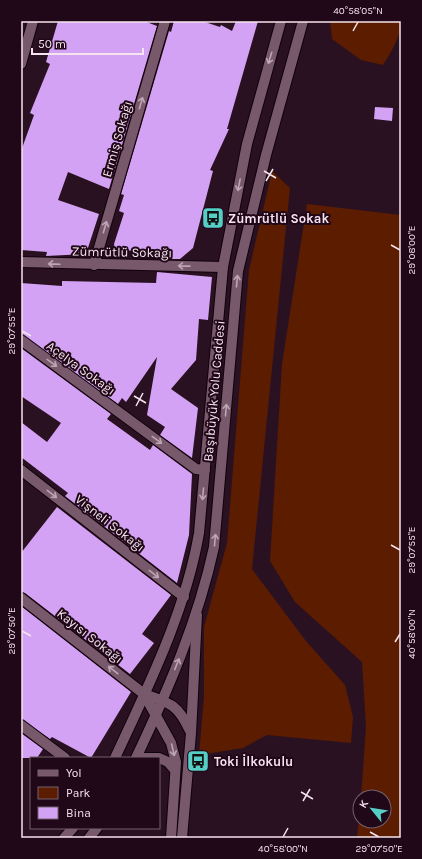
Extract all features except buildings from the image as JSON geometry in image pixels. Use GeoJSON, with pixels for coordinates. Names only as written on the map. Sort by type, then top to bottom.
{"type":"FeatureCollection","features":[{"type":"Feature","properties":{"kind":"street"},"geometry":{"type":"LineString","coordinates":[[21,64],[33,21]]}},
{"type":"Feature","properties":{"kind":"street","name":"Ermiş Sokağı"},"geometry":{"type":"LineString","coordinates":[[94,265],[165,21]]}},
{"type":"Feature","properties":{"kind":"street","name":"Başıbüyük Yolu Caddesi"},"geometry":{"type":"LineString","coordinates":[[115,757],[144,694],[184,597],[191,573],[199,533],[223,267],[247,144],[281,21]]}},
{"type":"Feature","properties":{"kind":"street","name":"Başıbüyük Yolu Caddesi"},"geometry":{"type":"LineString","coordinates":[[136,757],[163,700],[197,614],[206,584],[214,547],[238,271],[266,155],[303,21]]}},
{"type":"Feature","properties":{"kind":"street","name":"Zümrütlü Sokağı"},"geometry":{"type":"LineString","coordinates":[[21,262],[223,267]]}},
{"type":"Feature","properties":{"kind":"street","name":"Açelya Sokağı"},"geometry":{"type":"LineString","coordinates":[[21,340],[196,468],[205,470]]}},
{"type":"Feature","properties":{"kind":"street","name":"Vişneli Sokağı"},"geometry":{"type":"LineString","coordinates":[[21,470],[184,597]]}},
{"type":"Feature","properties":{"kind":"street","name":"Kayısı Sokağı"},"geometry":{"type":"LineString","coordinates":[[21,598],[144,694]]}},
{"type":"Feature","properties":{"kind":"street"},"geometry":{"type":"LineString","coordinates":[[182,838],[191,733],[197,614]]}},
{"type":"Feature","properties":{"kind":"street"},"geometry":{"type":"LineString","coordinates":[[144,694],[163,700],[183,714],[191,733]]}},
{"type":"Feature","properties":{"kind":"street"},"geometry":{"type":"LineString","coordinates":[[144,694],[171,743],[176,762],[170,838]]}},
{"type":"Feature","properties":{"kind":"street"},"geometry":{"type":"LineString","coordinates":[[21,725],[64,757]]}},
{"type":"Feature","properties":{"kind":"street"},"geometry":{"type":"LineString","coordinates":[[160,759],[168,762],[175,770]]}},
{"type":"Feature","properties":{"kind":"street"},"geometry":{"type":"LineString","coordinates":[[64,838],[72,829]]}},
{"type":"Feature","properties":{"kind":"street"},"geometry":{"type":"LineString","coordinates":[[89,838],[96,829]]}},
{"type":"Feature","properties":{"kind":"green space"},"geometry":{"type":"Polygon","coordinates":[[[330,21],[401,21],[401,27],[392,50],[383,65],[361,60],[332,39],[330,21]]]}},
{"type":"Feature","properties":{"kind":"green space"},"geometry":{"type":"Polygon","coordinates":[[[272,171],[290,188],[252,569],[306,641],[345,685],[353,717],[351,743],[267,735],[243,748],[199,755],[204,696],[204,627],[227,543],[249,270],[272,171]]]}},
{"type":"Feature","properties":{"kind":"green space"},"geometry":{"type":"Polygon","coordinates":[[[307,204],[401,215],[401,838],[357,838],[358,829],[392,829],[392,789],[362,789],[366,727],[362,662],[295,602],[270,561],[282,364],[307,204]]]}},
{"type":"Feature","properties":{"kind":"place","name":"Zümrütlü Sokak"},"geometry":{"type":"Point","coordinates":[213,218]}},
{"type":"Feature","properties":{"kind":"place","name":"Toki İlkokulu"},"geometry":{"type":"Point","coordinates":[198,761]}}]}
